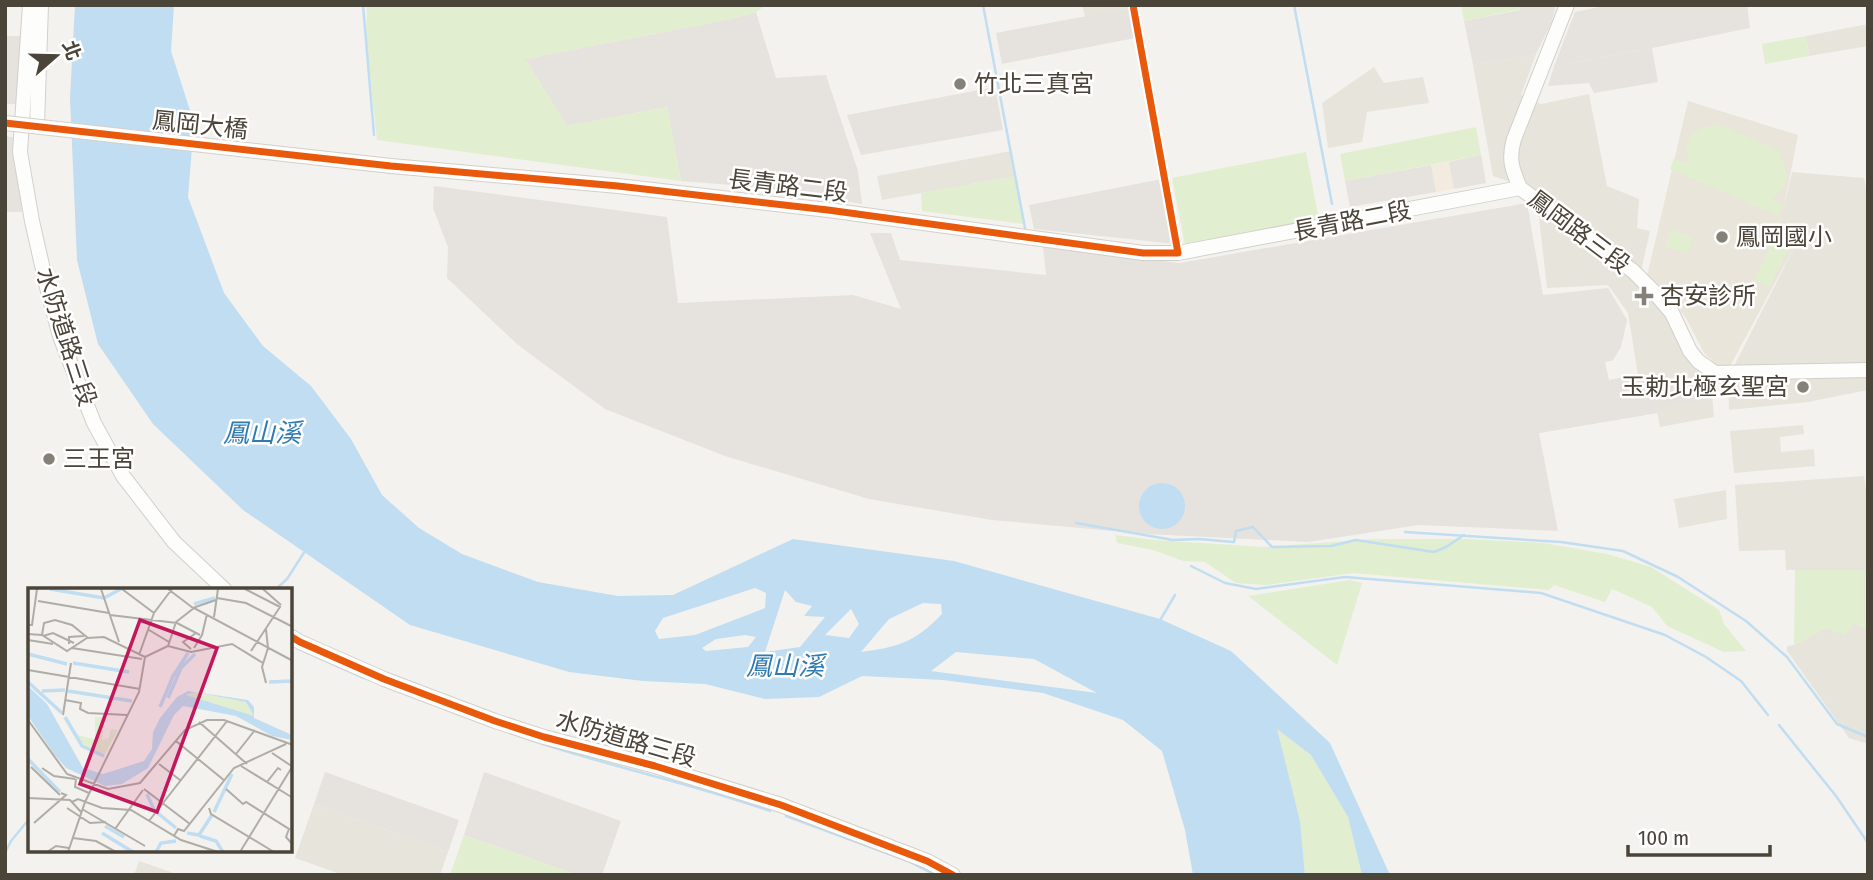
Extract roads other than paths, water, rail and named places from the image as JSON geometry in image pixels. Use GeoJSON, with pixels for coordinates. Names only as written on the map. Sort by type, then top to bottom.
{"type":"FeatureCollection","features":[{"type":"Feature","properties":{"kind":"street"},"geometry":{"type":"LineString","coordinates":[[29,125],[30,5]]}},
{"type":"Feature","properties":{"kind":"street"},"geometry":{"type":"LineString","coordinates":[[29,125],[41,5]]}},
{"type":"Feature","properties":{"kind":"street","name":"鳳岡路三段"},"geometry":{"type":"LineString","coordinates":[[1567,5],[1510,151],[1512,170],[1520,188],[1633,271],[1672,313],[1698,362],[1715,373],[1868,370]]}},
{"type":"Feature","properties":{"kind":"street","name":"鳳岡大橋"},"geometry":{"type":"LineString","coordinates":[[5,122],[391,166]]}},
{"type":"Feature","properties":{"kind":"street","name":"水防道路三段"},"geometry":{"type":"LineString","coordinates":[[29,125],[20,152],[32,221],[61,339],[94,423],[123,476],[174,542],[223,588]]}},
{"type":"Feature","properties":{"kind":"street","name":"長青路二段"},"geometry":{"type":"LineString","coordinates":[[391,166],[618,186],[815,208],[1143,253],[1178,253],[1520,188]]}},
{"type":"Feature","properties":{"kind":"street","name":"水防道路三段"},"geometry":{"type":"LineString","coordinates":[[292,637],[384,679],[495,721],[544,737],[655,765],[781,805],[927,861],[953,875]]}},
{"type":"Feature","properties":{"kind":"water","name":"鳳山溪"},"geometry":{"type":"Polygon","coordinates":[[[75,5],[174,5],[171,51],[194,123],[188,197],[224,293],[263,346],[311,386],[351,439],[382,495],[419,528],[462,554],[538,582],[618,596],[673,595],[793,539],[954,561],[1160,619],[1231,651],[1330,743],[1390,875],[1362,875],[1348,817],[1311,755],[1277,729],[1300,821],[1305,875],[1193,875],[1185,830],[1162,751],[1123,720],[1043,693],[943,680],[862,676],[819,697],[765,699],[705,684],[643,681],[569,672],[410,625],[243,510],[153,424],[98,344],[77,260],[70,98],[75,5]],[[755,588],[663,618],[655,631],[659,639],[695,635],[765,608],[766,593],[755,588]],[[785,590],[765,652],[800,647],[825,617],[804,616],[812,606],[796,602],[785,590]],[[923,603],[889,619],[861,652],[886,648],[915,637],[942,614],[941,604],[923,603]],[[851,609],[825,635],[849,638],[859,624],[851,609]],[[745,635],[716,639],[702,648],[706,651],[748,647],[756,637],[745,635]],[[956,652],[931,671],[1097,693],[1034,659],[956,652]]]}},
{"type":"Feature","properties":{"kind":"water"},"geometry":{"type":"Polygon","coordinates":[[[1162,483],[1178,490],[1185,506],[1178,522],[1162,529],[1146,522],[1139,506],[1146,490],[1162,483]]]}},
{"type":"Feature","properties":{"kind":"waterway"},"geometry":{"type":"LineString","coordinates":[[363,5],[374,135]]}},
{"type":"Feature","properties":{"kind":"waterway"},"geometry":{"type":"LineString","coordinates":[[983,5],[1025,228]]}},
{"type":"Feature","properties":{"kind":"waterway"},"geometry":{"type":"LineString","coordinates":[[1294,5],[1332,204]]}},
{"type":"Feature","properties":{"kind":"waterway"},"geometry":{"type":"LineString","coordinates":[[1076,523],[1173,540],[1234,542],[1236,531],[1253,527],[1272,547],[1331,546],[1356,540],[1434,552],[1464,535]]}},
{"type":"Feature","properties":{"kind":"waterway"},"geometry":{"type":"LineString","coordinates":[[1405,532],[1561,542],[1623,551],[1678,577],[1746,621],[1787,657],[1837,724],[1868,737]]}},
{"type":"Feature","properties":{"kind":"waterway"},"geometry":{"type":"LineString","coordinates":[[277,588],[287,579],[305,551]]}},
{"type":"Feature","properties":{"kind":"waterway"},"geometry":{"type":"LineString","coordinates":[[1191,566],[1225,583],[1256,589],[1345,577],[1541,593],[1665,635],[1706,657],[1741,681],[1768,715]]}},
{"type":"Feature","properties":{"kind":"waterway"},"geometry":{"type":"LineString","coordinates":[[1159,622],[1175,595]]}},
{"type":"Feature","properties":{"kind":"waterway"},"geometry":{"type":"LineString","coordinates":[[297,648],[364,678]]}},
{"type":"Feature","properties":{"kind":"waterway"},"geometry":{"type":"LineString","coordinates":[[1779,725],[1836,796],[1868,843]]}},
{"type":"Feature","properties":{"kind":"waterway"},"geometry":{"type":"LineString","coordinates":[[519,736],[770,811]]}},
{"type":"Feature","properties":{"kind":"waterway"},"geometry":{"type":"LineString","coordinates":[[786,816],[908,861],[935,875]]}},
{"type":"Feature","properties":{"kind":"waterway"},"geometry":{"type":"LineString","coordinates":[[5,853],[28,820]]}},
{"type":"Feature","properties":{"kind":"place","name":"竹北三真宮"},"geometry":{"type":"Point","coordinates":[960,84]}},
{"type":"Feature","properties":{"kind":"place","name":"鳳岡國小"},"geometry":{"type":"Point","coordinates":[1722,237]}},
{"type":"Feature","properties":{"kind":"place","name":"杏安診所"},"geometry":{"type":"Point","coordinates":[1644,296]}},
{"type":"Feature","properties":{"kind":"place","name":"玉勅北極玄聖宮"},"geometry":{"type":"Point","coordinates":[1803,387]}},
{"type":"Feature","properties":{"kind":"place","name":"三王宮"},"geometry":{"type":"Point","coordinates":[49,459]}}]}
